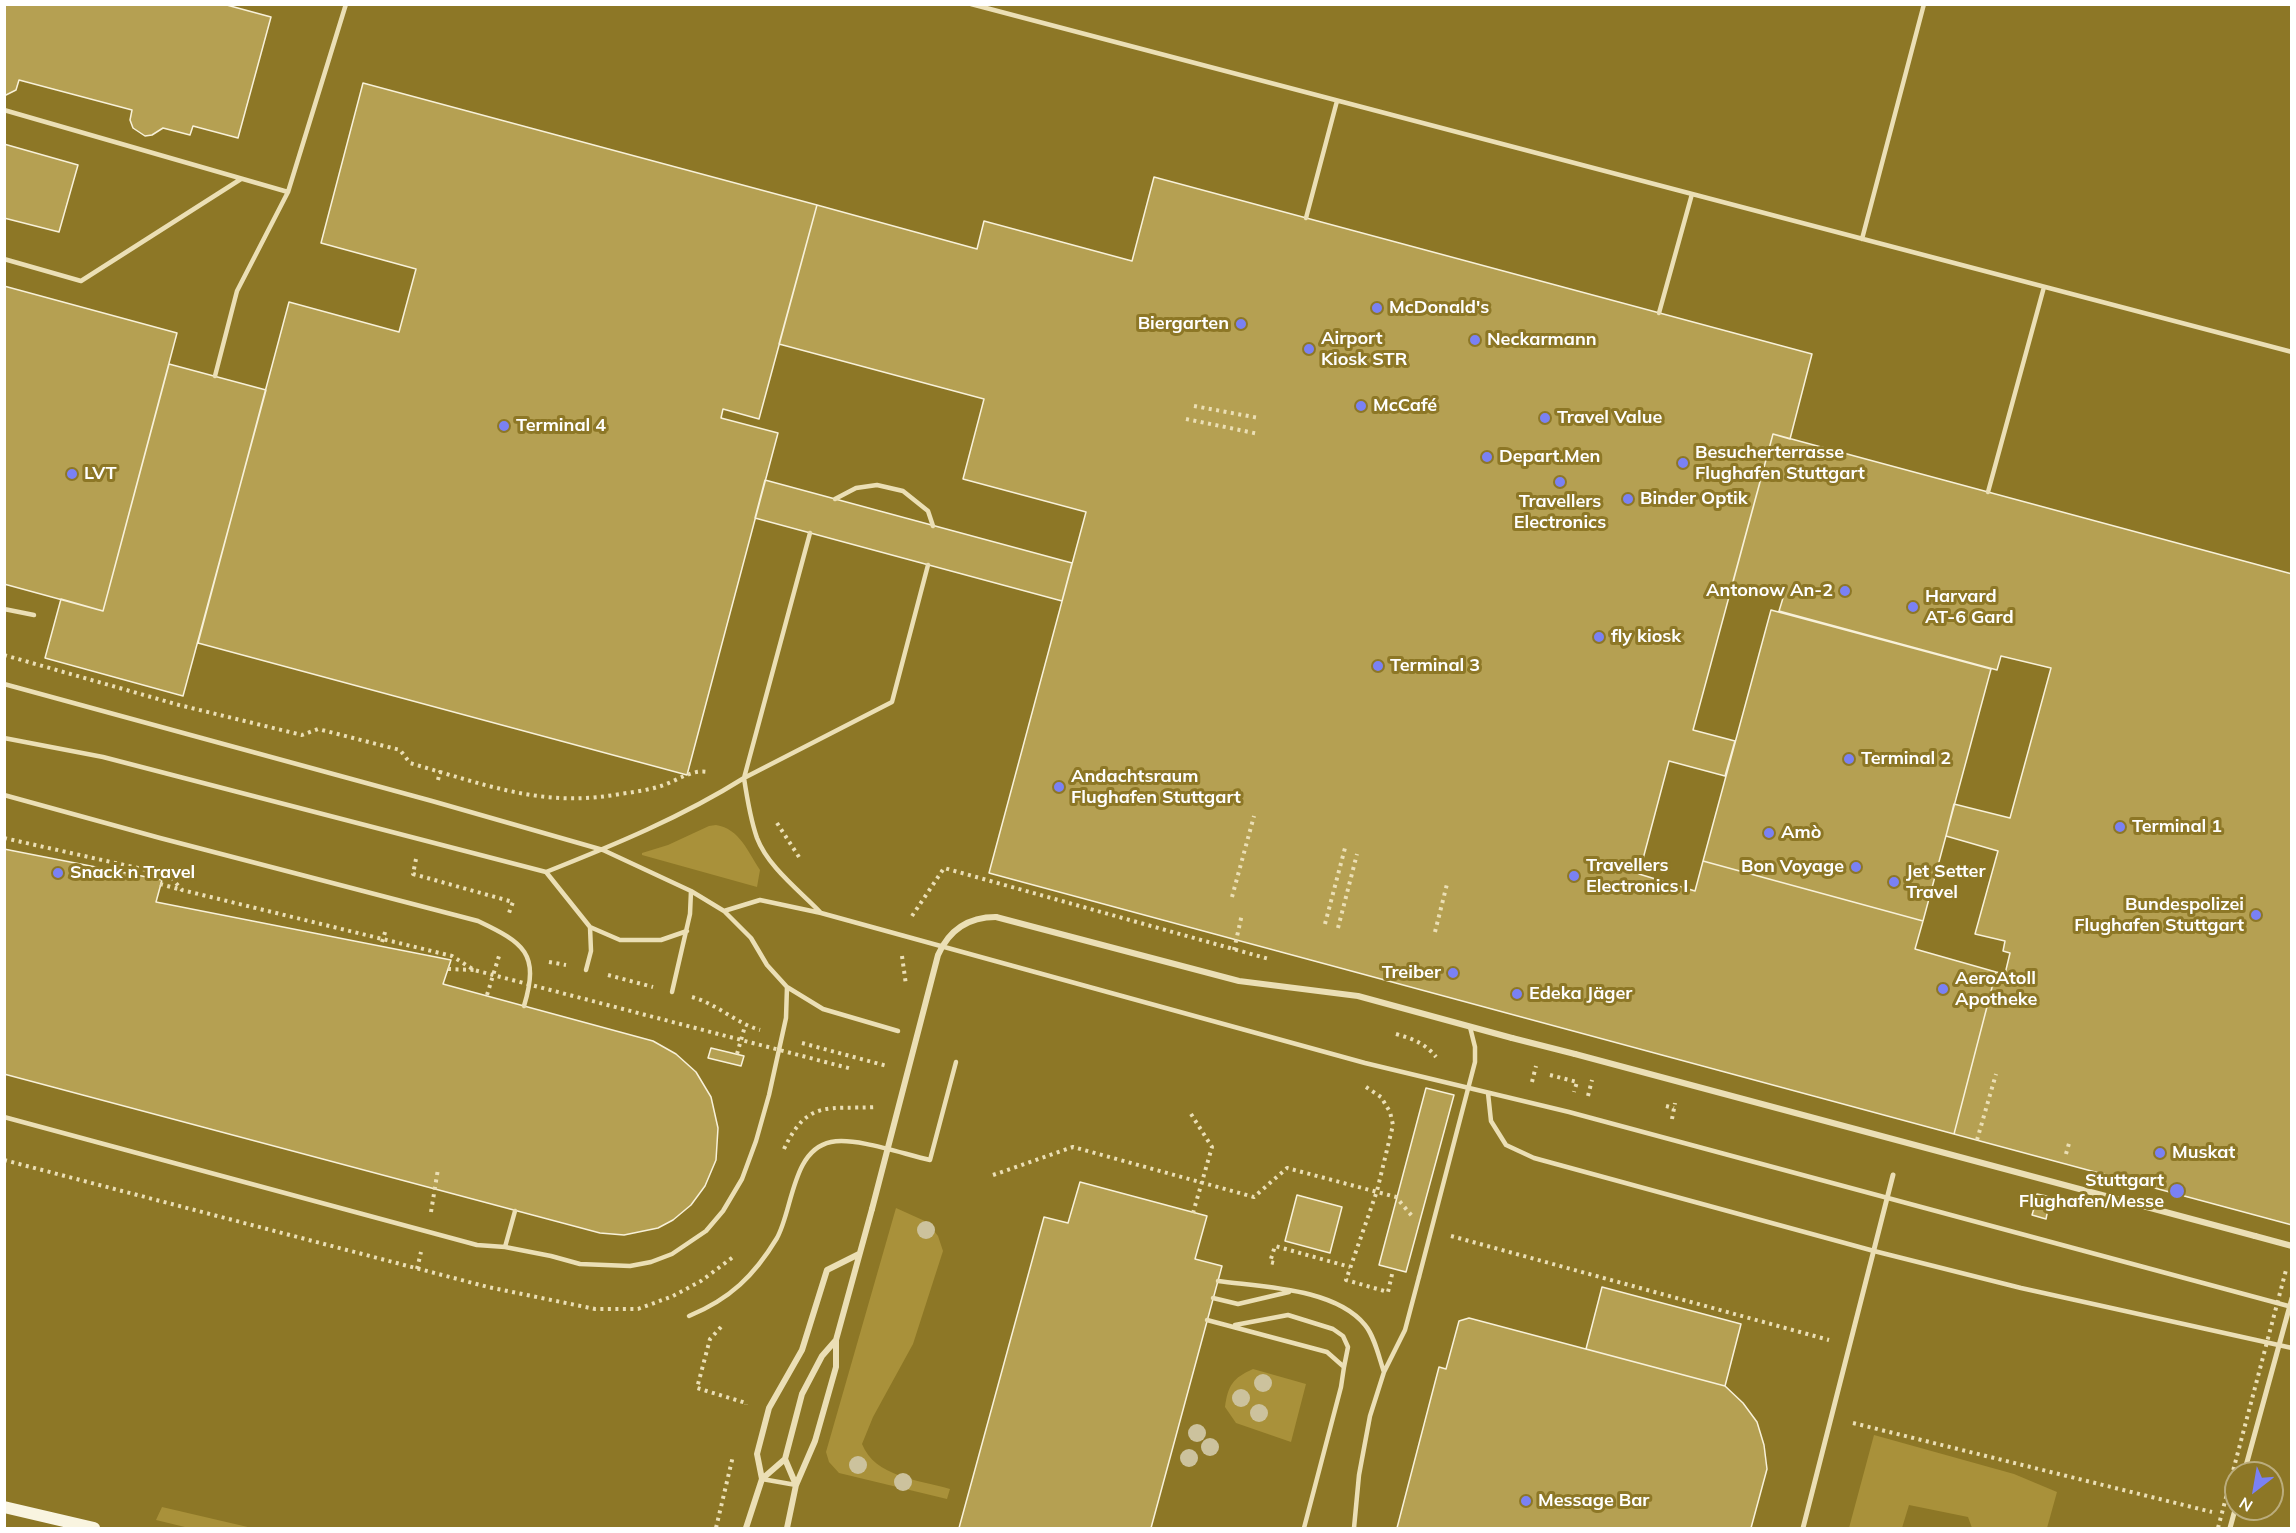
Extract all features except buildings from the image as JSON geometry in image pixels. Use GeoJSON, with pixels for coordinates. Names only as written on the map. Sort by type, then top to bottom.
{"type":"FeatureCollection","features":[{"type":"Feature","properties":{"kind":"main road"},"geometry":{"type":"LineString","coordinates":[[4,1507],[94,1528]]}},
{"type":"Feature","properties":{"kind":"street"},"geometry":{"type":"LineString","coordinates":[[787,1528],[796,1485],[815,1441],[836,1367],[836,1340],[939,955],[944,941],[954,931],[965,923],[982,917],[996,917],[1239,981],[1358,996],[2292,1246]]}},
{"type":"Feature","properties":{"kind":"street"},"geometry":{"type":"LineString","coordinates":[[1803,1528],[1893,1175]]}},
{"type":"Feature","properties":{"kind":"street"},"geometry":{"type":"LineString","coordinates":[[746,1528],[762,1479],[757,1454],[769,1408],[802,1350],[827,1270],[859,1254]]}},
{"type":"Feature","properties":{"kind":"street"},"geometry":{"type":"LineString","coordinates":[[2247,1461],[2292,1298]]}},
{"type":"Feature","properties":{"kind":"street"},"geometry":{"type":"LineString","coordinates":[[762,1479],[785,1459],[802,1394],[822,1356],[836,1340]]}},
{"type":"Feature","properties":{"kind":"street"},"geometry":{"type":"LineString","coordinates":[[785,1459],[796,1485]]}},
{"type":"Feature","properties":{"kind":"lane"},"geometry":{"type":"LineString","coordinates":[[215,376],[237,291],[288,192],[346,4]]}},
{"type":"Feature","properties":{"kind":"lane"},"geometry":{"type":"LineString","coordinates":[[971,4],[2292,352]]}},
{"type":"Feature","properties":{"kind":"lane"},"geometry":{"type":"LineString","coordinates":[[1862,239],[1924,4]]}},
{"type":"Feature","properties":{"kind":"lane"},"geometry":{"type":"LineString","coordinates":[[1305,218],[1337,101]]}},
{"type":"Feature","properties":{"kind":"lane"},"geometry":{"type":"LineString","coordinates":[[4,110],[288,192]]}},
{"type":"Feature","properties":{"kind":"lane"},"geometry":{"type":"LineString","coordinates":[[4,259],[81,281],[241,178]]}},
{"type":"Feature","properties":{"kind":"lane"},"geometry":{"type":"LineString","coordinates":[[1659,313],[1692,194]]}},
{"type":"Feature","properties":{"kind":"lane"},"geometry":{"type":"LineString","coordinates":[[1988,492],[2044,287]]}},
{"type":"Feature","properties":{"kind":"lane"},"geometry":{"type":"LineString","coordinates":[[835,499],[856,488],[877,485],[903,491],[928,511],[933,526]]}},
{"type":"Feature","properties":{"kind":"lane"},"geometry":{"type":"LineString","coordinates":[[810,533],[744,778],[748,805],[758,840],[773,862],[821,914]]}},
{"type":"Feature","properties":{"kind":"lane"},"geometry":{"type":"LineString","coordinates":[[546,873],[603,850],[714,797],[744,778],[892,702],[928,565]]}},
{"type":"Feature","properties":{"kind":"lane"},"geometry":{"type":"LineString","coordinates":[[4,609],[34,615]]}},
{"type":"Feature","properties":{"kind":"lane"},"geometry":{"type":"LineString","coordinates":[[4,684],[603,850],[691,891],[724,910],[751,938],[767,965],[787,987],[823,1009],[898,1031]]}},
{"type":"Feature","properties":{"kind":"lane"},"geometry":{"type":"LineString","coordinates":[[4,738],[104,757],[546,873],[590,927],[620,940],[661,940],[687,931]]}},
{"type":"Feature","properties":{"kind":"lane"},"geometry":{"type":"LineString","coordinates":[[4,795],[478,921],[515,940],[530,961],[530,986],[524,1006]]}},
{"type":"Feature","properties":{"kind":"lane"},"geometry":{"type":"LineString","coordinates":[[672,992],[687,931],[691,891]]}},
{"type":"Feature","properties":{"kind":"lane"},"geometry":{"type":"LineString","coordinates":[[724,910],[760,900],[821,914],[1365,1063],[1569,1112],[2290,1306]]}},
{"type":"Feature","properties":{"kind":"lane"},"geometry":{"type":"LineString","coordinates":[[586,970],[591,951],[590,927]]}},
{"type":"Feature","properties":{"kind":"lane"},"geometry":{"type":"LineString","coordinates":[[4,1117],[477,1245],[504,1247],[580,1264],[630,1266],[651,1262],[672,1254],[706,1231],[723,1211],[742,1179],[766,1107],[786,1018],[787,987]]}},
{"type":"Feature","properties":{"kind":"lane"},"geometry":{"type":"LineString","coordinates":[[1354,1528],[1363,1450],[1370,1416],[1384,1372],[1406,1330],[1474,1062],[1475,1047],[1470,1027]]}},
{"type":"Feature","properties":{"kind":"lane"},"geometry":{"type":"LineString","coordinates":[[690,1316],[711,1307],[728,1296],[763,1260],[778,1235],[802,1164],[814,1149],[830,1142],[849,1141],[930,1160],[956,1062]]}},
{"type":"Feature","properties":{"kind":"lane"},"geometry":{"type":"LineString","coordinates":[[1488,1093],[1491,1121],[1506,1145],[1534,1158],[1874,1251],[2021,1288],[2292,1348]]}},
{"type":"Feature","properties":{"kind":"lane"},"geometry":{"type":"LineString","coordinates":[[504,1247],[515,1211]]}},
{"type":"Feature","properties":{"kind":"lane"},"geometry":{"type":"LineString","coordinates":[[1218,1281],[1292,1291],[1340,1304],[1367,1327],[1384,1372]]}},
{"type":"Feature","properties":{"kind":"lane"},"geometry":{"type":"LineString","coordinates":[[1213,1298],[1238,1304],[1292,1291]]}},
{"type":"Feature","properties":{"kind":"lane"},"geometry":{"type":"LineString","coordinates":[[1233,1325],[1288,1315],[1314,1321],[1333,1329],[1343,1336],[1348,1347],[1341,1387],[1304,1528]]}},
{"type":"Feature","properties":{"kind":"lane"},"geometry":{"type":"LineString","coordinates":[[1208,1320],[1327,1352],[1344,1367]]}},
{"type":"Feature","properties":{"kind":"lane"},"geometry":{"type":"LineString","coordinates":[[762,1479],[796,1485]]}},
{"type":"Feature","properties":{"kind":"path"},"geometry":{"type":"LineString","coordinates":[[1194,406],[1259,418]]}},
{"type":"Feature","properties":{"kind":"path"},"geometry":{"type":"LineString","coordinates":[[1186,419],[1259,434]]}},
{"type":"Feature","properties":{"kind":"path"},"geometry":{"type":"LineString","coordinates":[[4,655],[179,705],[302,735],[318,729],[400,750],[410,763],[440,772]]}},
{"type":"Feature","properties":{"kind":"path"},"geometry":{"type":"LineString","coordinates":[[1232,897],[1254,816]]}},
{"type":"Feature","properties":{"kind":"path"},"geometry":{"type":"LineString","coordinates":[[4,838],[169,875],[182,890]]}},
{"type":"Feature","properties":{"kind":"path"},"geometry":{"type":"LineString","coordinates":[[1325,924],[1345,848]]}},
{"type":"Feature","properties":{"kind":"path"},"geometry":{"type":"LineString","coordinates":[[1338,928],[1357,854]]}},
{"type":"Feature","properties":{"kind":"path"},"geometry":{"type":"LineString","coordinates":[[944,868],[1277,962]]}},
{"type":"Feature","properties":{"kind":"path"},"geometry":{"type":"LineString","coordinates":[[1435,932],[1447,884]]}},
{"type":"Feature","properties":{"kind":"path"},"geometry":{"type":"LineString","coordinates":[[160,885],[452,956],[474,970]]}},
{"type":"Feature","properties":{"kind":"path"},"geometry":{"type":"LineString","coordinates":[[1234,950],[1242,914]]}},
{"type":"Feature","properties":{"kind":"path"},"geometry":{"type":"LineString","coordinates":[[382,942],[386,928]]}},
{"type":"Feature","properties":{"kind":"path"},"geometry":{"type":"LineString","coordinates":[[498,959],[559,963],[704,1000],[746,1026],[889,1066]]}},
{"type":"Feature","properties":{"kind":"path"},"geometry":{"type":"LineString","coordinates":[[448,969],[474,970],[852,1069]]}},
{"type":"Feature","properties":{"kind":"path"},"geometry":{"type":"LineString","coordinates":[[737,1054],[746,1026]]}},
{"type":"Feature","properties":{"kind":"path"},"geometry":{"type":"LineString","coordinates":[[1532,1083],[1538,1061]]}},
{"type":"Feature","properties":{"kind":"path"},"geometry":{"type":"LineString","coordinates":[[1365,1063],[1360,1084],[1381,1097],[1390,1112],[1393,1125],[1377,1191],[1346,1280],[1388,1292],[1393,1270]]}},
{"type":"Feature","properties":{"kind":"path"},"geometry":{"type":"LineString","coordinates":[[1550,1074],[1582,1082]]}},
{"type":"Feature","properties":{"kind":"path"},"geometry":{"type":"LineString","coordinates":[[1587,1102],[1594,1074]]}},
{"type":"Feature","properties":{"kind":"path"},"geometry":{"type":"LineString","coordinates":[[1977,1140],[1996,1074]]}},
{"type":"Feature","properties":{"kind":"path"},"geometry":{"type":"LineString","coordinates":[[1670,1125],[1676,1101]]}},
{"type":"Feature","properties":{"kind":"path"},"geometry":{"type":"LineString","coordinates":[[1666,1106],[1674,1108]]}},
{"type":"Feature","properties":{"kind":"path"},"geometry":{"type":"LineString","coordinates":[[1191,1114],[1212,1147],[1193,1213]]}},
{"type":"Feature","properties":{"kind":"path"},"geometry":{"type":"LineString","coordinates":[[2066,1154],[2070,1140]]}},
{"type":"Feature","properties":{"kind":"path"},"geometry":{"type":"LineString","coordinates":[[431,1214],[438,1169]]}},
{"type":"Feature","properties":{"kind":"path"},"geometry":{"type":"LineString","coordinates":[[1275,1246],[1350,1267]]}},
{"type":"Feature","properties":{"kind":"path"},"geometry":{"type":"LineString","coordinates":[[2217,1528],[2286,1270]]}},
{"type":"Feature","properties":{"kind":"path"},"geometry":{"type":"LineString","coordinates":[[697,1388],[746,1403],[744,1414]]}},
{"type":"Feature","properties":{"kind":"path"},"geometry":{"type":"LineString","coordinates":[[1832,1418],[2224,1515]]}},
{"type":"Feature","properties":{"kind":"path"},"geometry":{"type":"LineString","coordinates":[[716,1528],[735,1448]]}},
{"type":"Feature","properties":{"kind":"shaded area"},"geometry":{"type":"Polygon","coordinates":[[[716,825],[731,831],[747,849],[760,870],[757,887],[642,855],[642,853],[716,825]]]}},
{"type":"Feature","properties":{"kind":"shaded area"},"geometry":{"type":"Polygon","coordinates":[[[896,1208],[927,1222],[938,1236],[943,1251],[913,1344],[873,1417],[862,1444],[868,1455],[887,1470],[912,1480],[950,1489],[947,1499],[839,1473],[829,1462],[826,1452],[896,1208]]]}},
{"type":"Feature","properties":{"kind":"shaded area"},"geometry":{"type":"Polygon","coordinates":[[[1253,1369],[1306,1384],[1291,1442],[1236,1423],[1225,1407],[1233,1383],[1253,1369]]]}},
{"type":"Feature","properties":{"kind":"shaded area"},"geometry":{"type":"Polygon","coordinates":[[[1874,1435],[2014,1474],[2057,1492],[2047,1528],[1972,1528],[1968,1517],[1909,1505],[1902,1528],[1849,1528],[1874,1435]]]}},
{"type":"Feature","properties":{"kind":"shaded area"},"geometry":{"type":"Polygon","coordinates":[[[162,1507],[252,1528],[189,1528],[156,1520],[162,1507]]]}},
{"type":"Feature","properties":{"kind":"place","name":"McDonald's"},"geometry":{"type":"Point","coordinates":[1377,308]}},
{"type":"Feature","properties":{"kind":"place","name":"Biergarten"},"geometry":{"type":"Point","coordinates":[1241,324]}},
{"type":"Feature","properties":{"kind":"place","name":"Neckarmann"},"geometry":{"type":"Point","coordinates":[1475,340]}},
{"type":"Feature","properties":{"kind":"place","name":"Airport Kiosk STR"},"geometry":{"type":"Point","coordinates":[1309,349]}},
{"type":"Feature","properties":{"kind":"place","name":"McCafé"},"geometry":{"type":"Point","coordinates":[1361,406]}},
{"type":"Feature","properties":{"kind":"place","name":"Travel Value"},"geometry":{"type":"Point","coordinates":[1545,418]}},
{"type":"Feature","properties":{"kind":"place","name":"Terminal 4"},"geometry":{"type":"Point","coordinates":[504,426]}},
{"type":"Feature","properties":{"kind":"place","name":"Depart.Men"},"geometry":{"type":"Point","coordinates":[1487,457]}},
{"type":"Feature","properties":{"kind":"place","name":"Besucherterrasse Flughafen Stuttgart"},"geometry":{"type":"Point","coordinates":[1683,463]}},
{"type":"Feature","properties":{"kind":"place","name":"LVT"},"geometry":{"type":"Point","coordinates":[72,474]}},
{"type":"Feature","properties":{"kind":"place","name":"Travellers Electronics"},"geometry":{"type":"Point","coordinates":[1560,482]}},
{"type":"Feature","properties":{"kind":"place","name":"Binder Optik"},"geometry":{"type":"Point","coordinates":[1628,499]}},
{"type":"Feature","properties":{"kind":"place","name":"Antonow An-2"},"geometry":{"type":"Point","coordinates":[1845,591]}},
{"type":"Feature","properties":{"kind":"place","name":"Harvard AT-6 Gard"},"geometry":{"type":"Point","coordinates":[1913,607]}},
{"type":"Feature","properties":{"kind":"place","name":"fly kiosk"},"geometry":{"type":"Point","coordinates":[1599,637]}},
{"type":"Feature","properties":{"kind":"place","name":"Terminal 3"},"geometry":{"type":"Point","coordinates":[1378,666]}},
{"type":"Feature","properties":{"kind":"place","name":"Terminal 2"},"geometry":{"type":"Point","coordinates":[1849,759]}},
{"type":"Feature","properties":{"kind":"place","name":"Andachtsraum Flughafen Stuttgart"},"geometry":{"type":"Point","coordinates":[1059,787]}},
{"type":"Feature","properties":{"kind":"place","name":"Terminal 1"},"geometry":{"type":"Point","coordinates":[2120,827]}},
{"type":"Feature","properties":{"kind":"place","name":"Amò"},"geometry":{"type":"Point","coordinates":[1769,833]}},
{"type":"Feature","properties":{"kind":"place","name":"Bon Voyage"},"geometry":{"type":"Point","coordinates":[1856,867]}},
{"type":"Feature","properties":{"kind":"place","name":"Snack n Travel"},"geometry":{"type":"Point","coordinates":[58,873]}},
{"type":"Feature","properties":{"kind":"place","name":"Travellers Electronics I"},"geometry":{"type":"Point","coordinates":[1574,876]}},
{"type":"Feature","properties":{"kind":"place","name":"Jet Setter Travel"},"geometry":{"type":"Point","coordinates":[1894,882]}},
{"type":"Feature","properties":{"kind":"place","name":"Bundespolizei Flughafen Stuttgart"},"geometry":{"type":"Point","coordinates":[2256,915]}},
{"type":"Feature","properties":{"kind":"place","name":"Treiber"},"geometry":{"type":"Point","coordinates":[1453,973]}},
{"type":"Feature","properties":{"kind":"place","name":"AeroAtoll Apotheke"},"geometry":{"type":"Point","coordinates":[1943,989]}},
{"type":"Feature","properties":{"kind":"place","name":"Edeka Jäger"},"geometry":{"type":"Point","coordinates":[1517,994]}},
{"type":"Feature","properties":{"kind":"place","name":"Muskat"},"geometry":{"type":"Point","coordinates":[2160,1153]}},
{"type":"Feature","properties":{"kind":"place","name":"Stuttgart Flughafen/Messe"},"geometry":{"type":"Point","coordinates":[2177,1191]}},
{"type":"Feature","properties":{"kind":"place","name":"Message Bar"},"geometry":{"type":"Point","coordinates":[1526,1501]}}]}
